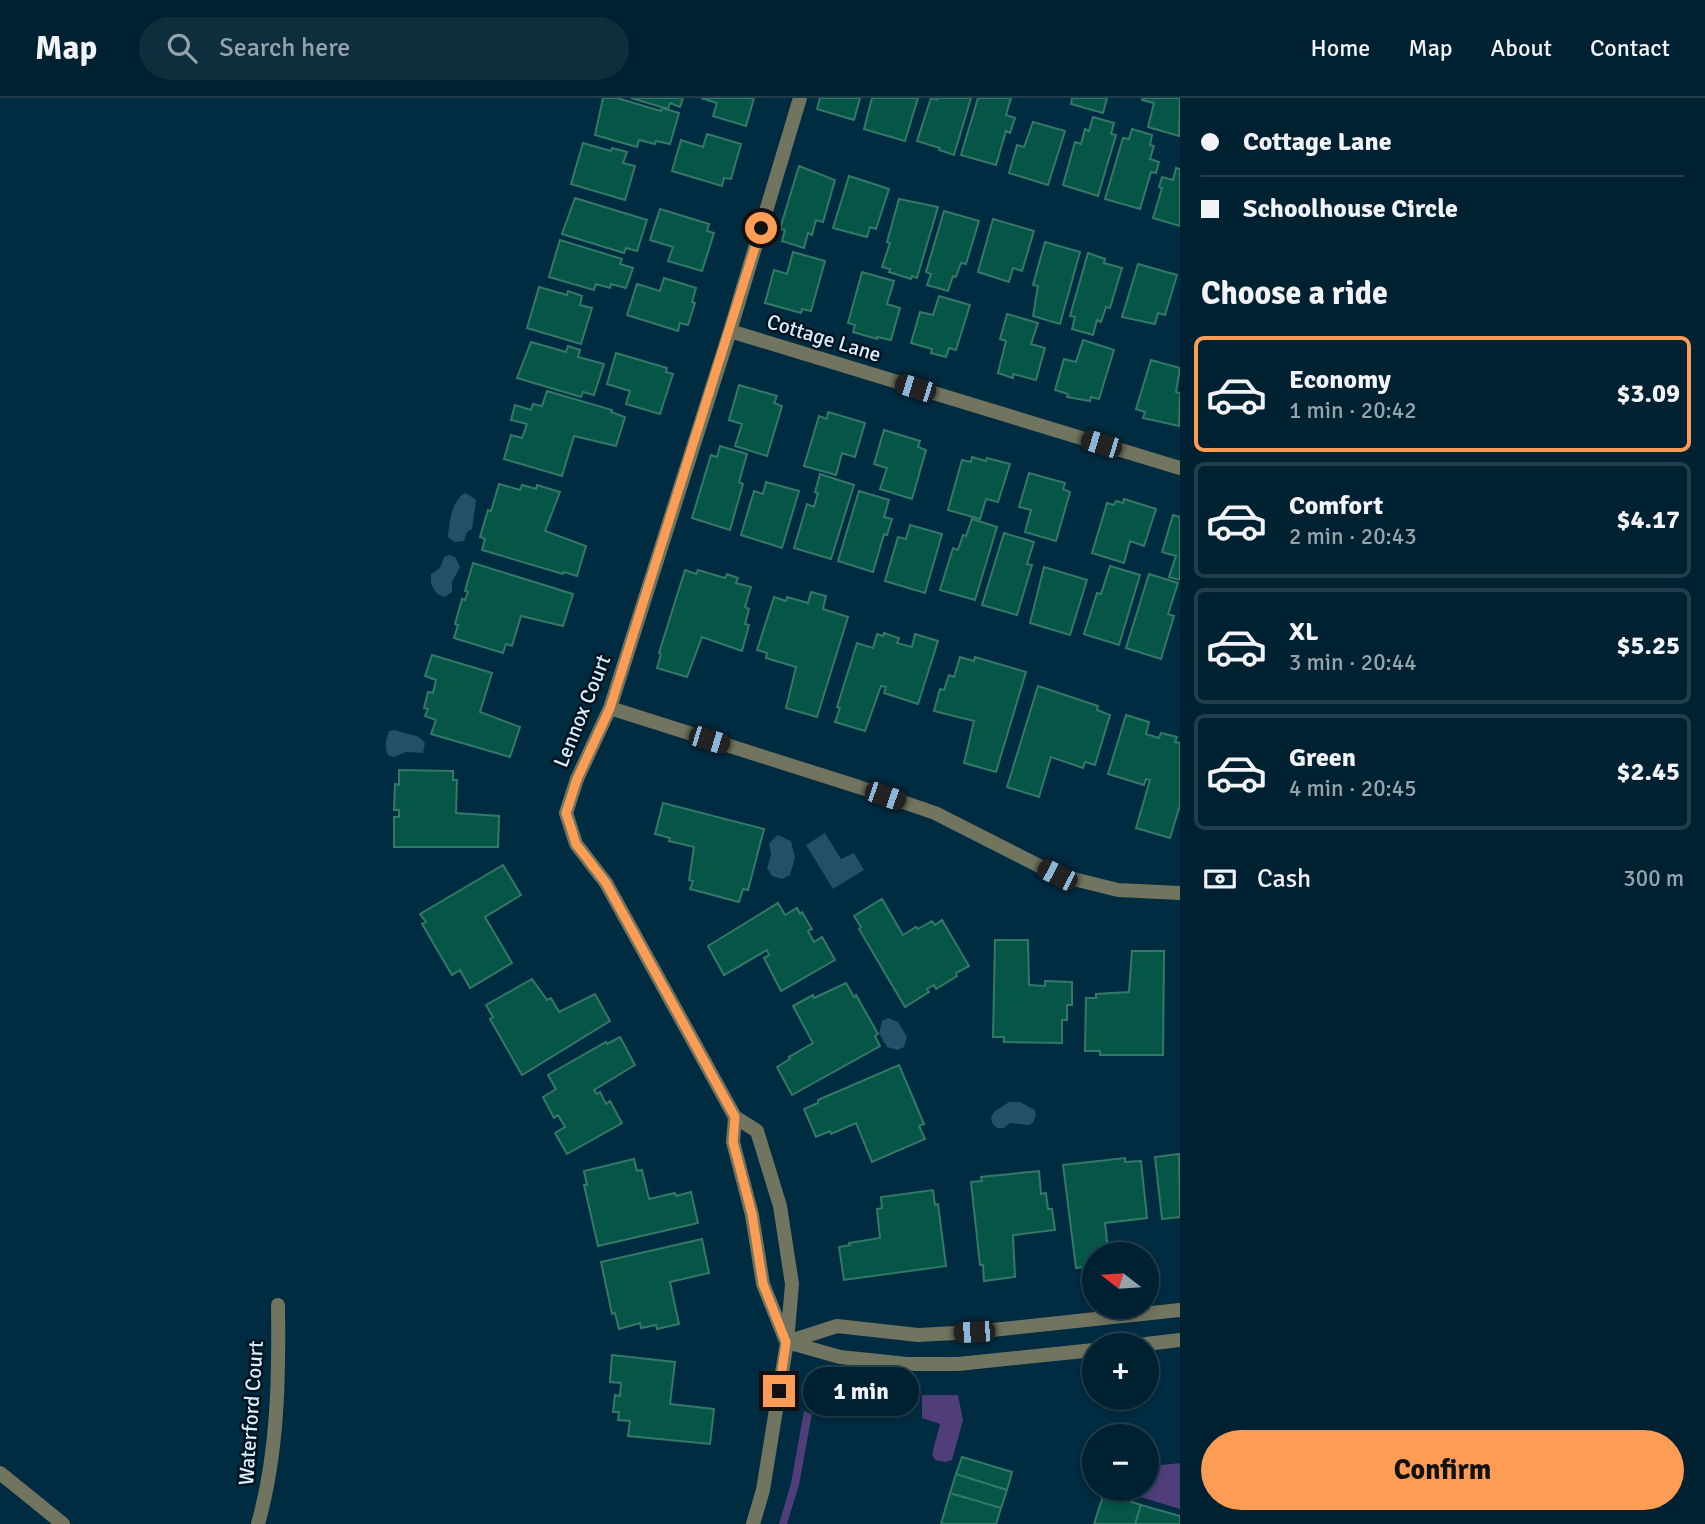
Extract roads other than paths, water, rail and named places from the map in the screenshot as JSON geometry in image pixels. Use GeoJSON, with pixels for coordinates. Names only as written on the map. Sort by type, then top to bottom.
{"type":"FeatureCollection","features":[{"type":"Feature","properties":{"kind":"street"},"geometry":{"type":"LineString","coordinates":[[730,331],[800,98]]}},
{"type":"Feature","properties":{"kind":"street","name":"Cottage Lane"},"geometry":{"type":"LineString","coordinates":[[730,331],[1180,468]]}},
{"type":"Feature","properties":{"kind":"street","name":"Lennox Court"},"geometry":{"type":"LineString","coordinates":[[730,331],[610,708],[577,779],[566,813],[576,844],[606,883],[735,1117],[757,1131],[780,1206],[792,1284],[786,1342]]}},
{"type":"Feature","properties":{"kind":"street"},"geometry":{"type":"LineString","coordinates":[[610,708],[935,813],[1057,875],[1118,890],[1180,893]]}},
{"type":"Feature","properties":{"kind":"street","name":"Lennox Court"},"geometry":{"type":"LineString","coordinates":[[735,1117],[733,1142],[752,1214],[763,1284],[786,1342]]}},
{"type":"Feature","properties":{"kind":"street","name":"Waterford Court"},"geometry":{"type":"LineString","coordinates":[[258,1524],[268,1489],[279,1376],[278,1305]]}},
{"type":"Feature","properties":{"kind":"street"},"geometry":{"type":"LineString","coordinates":[[786,1342],[837,1326],[918,1335],[974,1332],[1180,1310]]}},
{"type":"Feature","properties":{"kind":"street"},"geometry":{"type":"LineString","coordinates":[[1159,1342],[1180,1340]]}},
{"type":"Feature","properties":{"kind":"street"},"geometry":{"type":"LineString","coordinates":[[786,1342],[840,1357],[907,1364],[958,1364],[1082,1351]]}},
{"type":"Feature","properties":{"kind":"street"},"geometry":{"type":"LineString","coordinates":[[753,1524],[763,1490],[786,1342]]}},
{"type":"Feature","properties":{"kind":"street"},"geometry":{"type":"LineString","coordinates":[[0,1472],[63,1524]]}},
{"type":"Feature","properties":{"kind":"water"},"geometry":{"type":"Polygon","coordinates":[[[466,493],[476,500],[472,529],[467,532],[464,541],[454,542],[448,537],[450,518],[457,500],[466,493]]]}},
{"type":"Feature","properties":{"kind":"water"},"geometry":{"type":"Polygon","coordinates":[[[444,557],[455,557],[460,567],[452,582],[452,592],[445,597],[437,594],[431,584],[431,574],[440,568],[444,557]]]}},
{"type":"Feature","properties":{"kind":"water"},"geometry":{"type":"Polygon","coordinates":[[[395,730],[419,737],[425,743],[423,753],[406,752],[394,757],[388,755],[387,737],[389,731],[395,730]]]}},
{"type":"Feature","properties":{"kind":"water"},"geometry":{"type":"Polygon","coordinates":[[[825,833],[841,859],[854,853],[864,870],[833,889],[806,845],[825,833]]]}},
{"type":"Feature","properties":{"kind":"water"},"geometry":{"type":"Polygon","coordinates":[[[778,835],[791,841],[795,858],[790,875],[782,879],[772,876],[767,868],[771,855],[769,843],[778,835]]]}},
{"type":"Feature","properties":{"kind":"water"},"geometry":{"type":"Polygon","coordinates":[[[888,1018],[898,1022],[907,1037],[904,1047],[898,1050],[887,1047],[879,1033],[882,1021],[888,1018]]]}},
{"type":"Feature","properties":{"kind":"water"},"geometry":{"type":"Polygon","coordinates":[[[1009,1102],[1020,1102],[1035,1110],[1033,1123],[1010,1123],[1004,1128],[997,1128],[991,1117],[1009,1102]]]}}]}
